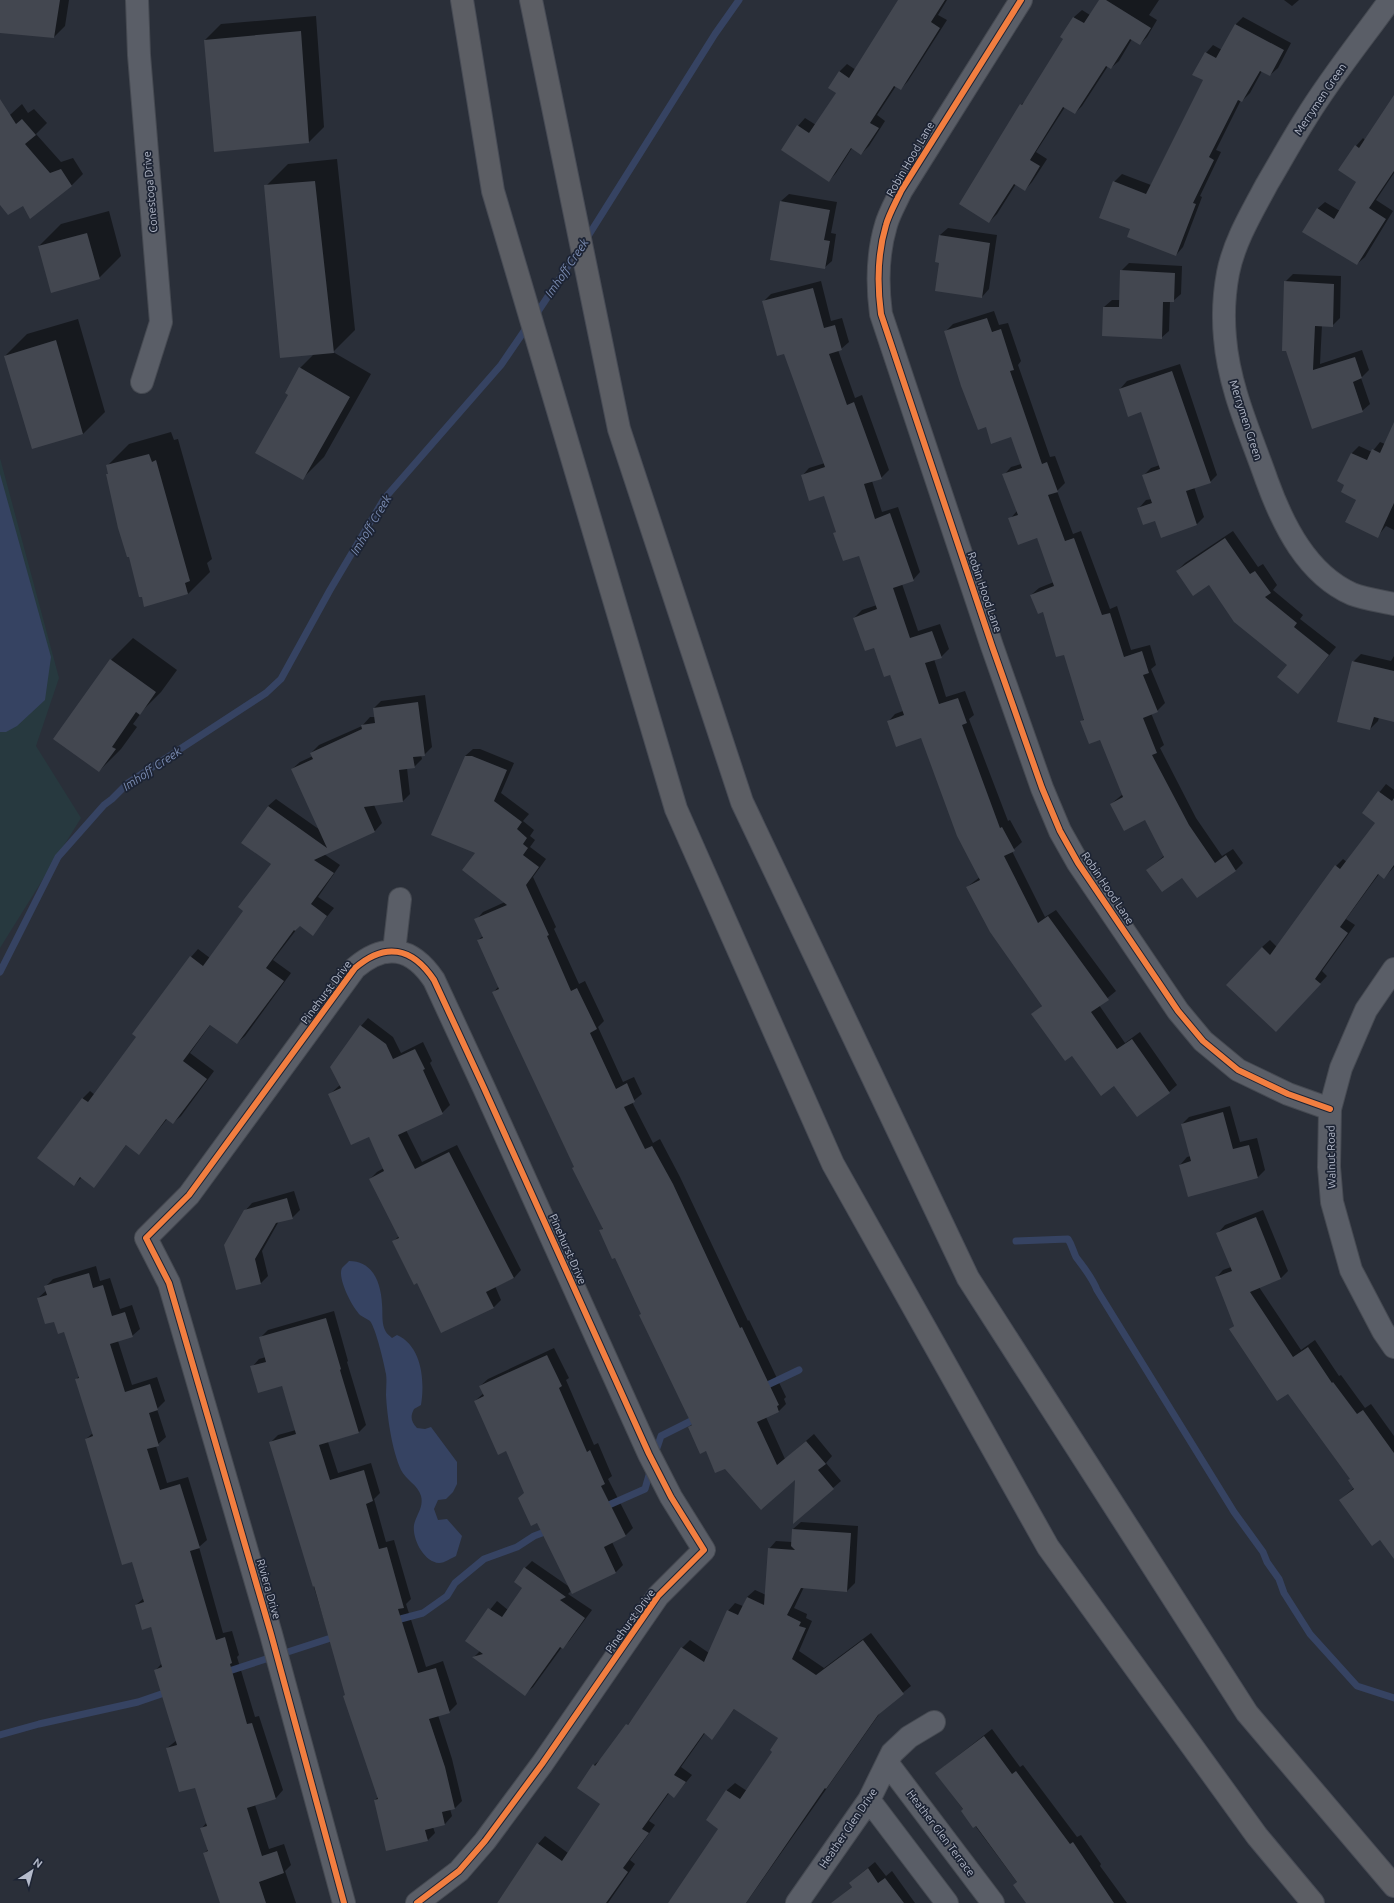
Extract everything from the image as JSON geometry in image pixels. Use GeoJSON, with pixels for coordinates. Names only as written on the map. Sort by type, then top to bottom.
{"type":"FeatureCollection","features":[{"type":"Feature","properties":{"kind":"highway"},"geometry":{"type":"LineString","coordinates":[[462,0],[493,191],[676,809],[833,1164],[1048,1547],[1256,1836],[1313,1903]]}},
{"type":"Feature","properties":{"kind":"highway"},"geometry":{"type":"LineString","coordinates":[[531,0],[619,429],[742,802],[968,1278],[1247,1713],[1394,1886]]}},
{"type":"Feature","properties":{"kind":"street","name":"Conestoga Drive"},"geometry":{"type":"LineString","coordinates":[[137,0],[139,55],[161,322],[142,382]]}},
{"type":"Feature","properties":{"kind":"street","name":"Robin Hood Lane"},"geometry":{"type":"LineString","coordinates":[[1021,0],[901,191],[886,224],[878,268],[877,289],[881,314],[992,646],[1042,788],[1060,831],[1078,863],[1178,1011],[1203,1041],[1238,1070],[1288,1094],[1330,1109]]}},
{"type":"Feature","properties":{"kind":"street","name":"Merrymen Green"},"geometry":{"type":"LineString","coordinates":[[1390,0],[1307,117],[1252,211],[1237,244],[1228,273],[1224,305],[1225,339],[1233,385],[1272,495],[1300,550],[1314,567],[1343,589],[1369,599],[1394,604]]}},
{"type":"Feature","properties":{"kind":"street"},"geometry":{"type":"LineString","coordinates":[[394,951],[400,899]]}},
{"type":"Feature","properties":{"kind":"street","name":"Pinehurst Drive"},"geometry":{"type":"LineString","coordinates":[[169,1283],[146,1238],[189,1195],[355,968],[368,957],[394,951],[404,953],[412,957],[426,969],[434,980],[649,1454],[660,1477],[704,1550],[658,1596],[542,1764],[485,1841],[459,1871],[417,1903]]}},
{"type":"Feature","properties":{"kind":"street","name":"Walnut Road"},"geometry":{"type":"LineString","coordinates":[[1394,969],[1366,1010],[1341,1068],[1330,1109],[1329,1167],[1332,1202],[1351,1270],[1383,1331],[1394,1347]]}},
{"type":"Feature","properties":{"kind":"street","name":"Riviera Drive"},"geometry":{"type":"LineString","coordinates":[[169,1283],[271,1634],[344,1903]]}},
{"type":"Feature","properties":{"kind":"street","name":"Heather Glen Drive"},"geometry":{"type":"LineString","coordinates":[[797,1903],[869,1800],[888,1764],[892,1753],[909,1737],[934,1722]]}},
{"type":"Feature","properties":{"kind":"street","name":"Heather Glen Terrace"},"geometry":{"type":"LineString","coordinates":[[888,1764],[993,1903]]}},
{"type":"Feature","properties":{"kind":"street"},"geometry":{"type":"LineString","coordinates":[[869,1800],[947,1903]]}},
{"type":"Feature","properties":{"kind":"shaded area"},"geometry":{"type":"Polygon","coordinates":[[[0,458],[59,678],[36,746],[81,818],[0,948],[0,458]]]}},
{"type":"Feature","properties":{"kind":"water"},"geometry":{"type":"Polygon","coordinates":[[[0,474],[51,657],[45,700],[17,726],[6,732],[0,732],[0,474]]]}},
{"type":"Feature","properties":{"kind":"water"},"geometry":{"type":"Polygon","coordinates":[[[349,1261],[357,1262],[370,1269],[380,1288],[384,1329],[392,1338],[397,1335],[405,1340],[412,1347],[417,1356],[422,1375],[422,1396],[421,1405],[414,1409],[413,1412],[413,1423],[417,1428],[425,1429],[431,1427],[457,1462],[457,1484],[453,1492],[446,1499],[438,1500],[434,1509],[438,1520],[447,1519],[462,1536],[456,1556],[443,1562],[434,1562],[428,1559],[420,1549],[415,1537],[414,1525],[422,1500],[417,1489],[401,1470],[395,1453],[390,1433],[386,1395],[386,1374],[375,1331],[370,1321],[360,1315],[357,1311],[349,1299],[343,1285],[341,1273],[342,1268],[349,1261]]]}},
{"type":"Feature","properties":{"kind":"building"},"geometry":{"type":"Polygon","coordinates":[[[0,0],[60,0],[54,38],[0,33],[0,0]]]}},
{"type":"Feature","properties":{"kind":"building"},"geometry":{"type":"Polygon","coordinates":[[[898,0],[945,0],[931,22],[940,28],[901,90],[894,86],[870,123],[879,128],[861,155],[851,148],[829,182],[781,150],[797,125],[809,133],[836,93],[828,88],[839,71],[849,78],[898,0]]]}},
{"type":"Feature","properties":{"kind":"building"},"geometry":{"type":"Polygon","coordinates":[[[1099,0],[1106,0],[1151,28],[1140,45],[1130,39],[1111,69],[1106,66],[1075,114],[1063,107],[1030,160],[1040,166],[1025,191],[1014,184],[989,223],[959,204],[1020,104],[1022,105],[1063,39],[1060,37],[1073,17],[1084,23],[1099,0]]]}},
{"type":"Feature","properties":{"kind":"building"},"geometry":{"type":"Polygon","coordinates":[[[1235,24],[1284,50],[1270,76],[1260,71],[1242,102],[1238,100],[1209,157],[1214,160],[1193,203],[1196,204],[1176,256],[1127,237],[1130,229],[1099,218],[1113,181],[1146,194],[1203,80],[1192,75],[1205,52],[1216,58],[1235,24]]]}},
{"type":"Feature","properties":{"kind":"building"},"geometry":{"type":"Polygon","coordinates":[[[301,31],[309,143],[214,152],[204,40],[301,31]]]}},
{"type":"Feature","properties":{"kind":"building"},"geometry":{"type":"Polygon","coordinates":[[[1394,95],[1394,171],[1369,208],[1386,219],[1357,265],[1302,232],[1317,208],[1334,219],[1356,182],[1338,170],[1355,145],[1359,148],[1394,95]]]}},
{"type":"Feature","properties":{"kind":"building"},"geometry":{"type":"Polygon","coordinates":[[[0,99],[16,124],[22,119],[36,135],[25,144],[50,173],[61,169],[72,186],[30,219],[23,206],[8,215],[0,205],[0,99]]]}},
{"type":"Feature","properties":{"kind":"building"},"geometry":{"type":"Polygon","coordinates":[[[315,181],[334,353],[280,358],[264,185],[315,181]]]}},
{"type":"Feature","properties":{"kind":"building"},"geometry":{"type":"Polygon","coordinates":[[[780,201],[830,210],[824,240],[830,241],[825,269],[770,260],[780,201]]]}},
{"type":"Feature","properties":{"kind":"building"},"geometry":{"type":"Polygon","coordinates":[[[87,233],[100,279],[51,293],[38,246],[87,233]]]}},
{"type":"Feature","properties":{"kind":"building"},"geometry":{"type":"Polygon","coordinates":[[[939,235],[990,243],[982,298],[935,291],[939,263],[935,262],[939,235]]]}},
{"type":"Feature","properties":{"kind":"building"},"geometry":{"type":"Polygon","coordinates":[[[1120,270],[1175,273],[1174,302],[1163,302],[1162,339],[1102,336],[1103,307],[1119,307],[1120,270]]]}},
{"type":"Feature","properties":{"kind":"building"},"geometry":{"type":"Polygon","coordinates":[[[1284,281],[1334,284],[1333,327],[1315,326],[1313,370],[1355,357],[1362,378],[1353,382],[1363,412],[1312,429],[1286,351],[1282,351],[1284,281]]]}},
{"type":"Feature","properties":{"kind":"building"},"geometry":{"type":"Polygon","coordinates":[[[813,288],[824,328],[835,325],[842,350],[829,354],[847,405],[854,402],[882,479],[864,484],[875,519],[890,513],[914,581],[893,588],[910,638],[932,631],[942,658],[925,663],[939,704],[958,698],[967,723],[962,725],[1000,828],[1002,827],[1015,851],[1004,856],[1038,923],[1048,916],[1109,1000],[1091,1012],[1117,1049],[1132,1039],[1170,1093],[1137,1117],[1114,1086],[1101,1096],[1072,1056],[1065,1061],[1031,1014],[1042,1006],[990,932],[966,887],[980,880],[957,836],[921,738],[896,747],[887,721],[904,715],[890,675],[884,677],[874,648],[865,651],[853,618],[877,609],[859,556],[843,561],[833,533],[836,532],[824,496],[809,501],[801,475],[825,467],[784,354],[777,356],[762,301],[813,288]]]}},
{"type":"Feature","properties":{"kind":"building"},"geometry":{"type":"Polygon","coordinates":[[[987,318],[992,332],[1001,329],[1014,370],[1010,371],[1042,464],[1047,462],[1058,492],[1048,495],[1065,541],[1074,538],[1102,615],[1110,613],[1124,657],[1142,651],[1149,673],[1143,675],[1158,712],[1143,718],[1157,753],[1152,755],[1189,825],[1215,863],[1226,855],[1236,871],[1197,898],[1182,878],[1162,892],[1146,870],[1164,857],[1145,820],[1124,831],[1110,804],[1123,797],[1100,740],[1089,744],[1080,721],[1084,720],[1064,655],[1056,657],[1043,612],[1038,614],[1030,595],[1054,586],[1037,538],[1018,545],[1008,518],[1018,515],[1002,474],[1022,468],[1011,437],[991,444],[986,427],[978,430],[961,386],[944,331],[987,318]]]}},
{"type":"Feature","properties":{"kind":"building"},"geometry":{"type":"Polygon","coordinates":[[[56,340],[83,434],[32,449],[4,356],[56,340]]]}},
{"type":"Feature","properties":{"kind":"building"},"geometry":{"type":"Polygon","coordinates":[[[299,367],[350,397],[303,480],[255,453],[288,395],[285,393],[299,367]]]}},
{"type":"Feature","properties":{"kind":"building"},"geometry":{"type":"Polygon","coordinates":[[[1172,371],[1211,483],[1186,491],[1197,525],[1161,538],[1155,521],[1143,525],[1137,508],[1152,503],[1142,475],[1160,469],[1141,412],[1128,417],[1119,389],[1172,371]]]}},
{"type":"Feature","properties":{"kind":"building"},"geometry":{"type":"Polygon","coordinates":[[[1394,422],[1394,503],[1378,538],[1345,522],[1356,500],[1341,492],[1344,485],[1337,481],[1351,453],[1367,460],[1372,449],[1380,453],[1394,422]]]}},
{"type":"Feature","properties":{"kind":"building"},"geometry":{"type":"Polygon","coordinates":[[[149,454],[152,462],[156,460],[190,581],[185,583],[188,594],[144,607],[142,597],[139,597],[129,557],[127,557],[118,528],[106,474],[108,474],[106,465],[149,454]]]}},
{"type":"Feature","properties":{"kind":"building"},"geometry":{"type":"Polygon","coordinates":[[[1225,538],[1250,574],[1255,571],[1271,593],[1265,597],[1297,623],[1294,627],[1329,655],[1298,694],[1277,677],[1287,665],[1234,622],[1209,585],[1193,596],[1176,571],[1225,538]]]}},
{"type":"Feature","properties":{"kind":"building"},"geometry":{"type":"Polygon","coordinates":[[[110,659],[156,692],[140,715],[136,712],[112,747],[116,749],[99,772],[53,739],[110,659]]]}},
{"type":"Feature","properties":{"kind":"building"},"geometry":{"type":"Polygon","coordinates":[[[1352,661],[1394,671],[1394,722],[1374,717],[1370,730],[1337,722],[1352,661]]]}},
{"type":"Feature","properties":{"kind":"building"},"geometry":{"type":"Polygon","coordinates":[[[418,702],[425,756],[413,757],[415,768],[399,770],[403,802],[364,807],[375,832],[314,860],[334,873],[311,904],[327,916],[313,936],[300,926],[295,931],[294,930],[266,968],[284,981],[237,1044],[210,1025],[183,1061],[207,1079],[173,1124],[166,1119],[139,1155],[126,1145],[94,1188],[80,1177],[74,1186],[37,1158],[82,1098],[88,1102],[136,1037],[132,1034],[190,956],[203,966],[243,911],[238,907],[271,864],[241,843],[268,806],[327,848],[291,769],[313,759],[310,753],[362,729],[361,725],[375,723],[373,708],[418,702]]]}},
{"type":"Feature","properties":{"kind":"building"},"geometry":{"type":"Polygon","coordinates":[[[465,756],[472,756],[507,770],[494,801],[522,822],[517,829],[527,838],[523,844],[528,848],[523,855],[539,867],[526,885],[549,935],[547,936],[571,991],[577,988],[597,1029],[590,1033],[616,1089],[627,1083],[635,1102],[624,1107],[645,1149],[652,1146],[673,1184],[740,1328],[742,1327],[779,1405],[777,1406],[779,1412],[757,1422],[777,1465],[806,1441],[826,1464],[818,1470],[834,1489],[793,1524],[795,1480],[761,1510],[725,1469],[715,1473],[706,1451],[700,1454],[688,1427],[692,1425],[639,1315],[641,1314],[615,1258],[612,1259],[599,1230],[603,1229],[572,1168],[574,1167],[492,992],[499,989],[477,940],[483,938],[474,919],[507,905],[462,870],[475,853],[431,835],[465,756]]]}},
{"type":"Feature","properties":{"kind":"building"},"geometry":{"type":"Polygon","coordinates":[[[1378,791],[1392,801],[1394,798],[1394,865],[1384,879],[1378,874],[1340,927],[1348,933],[1315,979],[1321,984],[1276,1032],[1226,985],[1262,947],[1270,955],[1335,865],[1340,869],[1375,823],[1362,813],[1378,791]]]}},
{"type":"Feature","properties":{"kind":"building"},"geometry":{"type":"Polygon","coordinates":[[[360,1025],[386,1044],[393,1059],[415,1049],[425,1069],[423,1070],[443,1114],[398,1135],[415,1169],[449,1152],[514,1278],[486,1292],[494,1308],[441,1333],[417,1283],[414,1285],[392,1241],[399,1238],[369,1179],[384,1171],[369,1137],[351,1145],[328,1094],[341,1088],[330,1067],[360,1025]]]}},
{"type":"Feature","properties":{"kind":"building"},"geometry":{"type":"Polygon","coordinates":[[[1223,1112],[1233,1149],[1249,1145],[1258,1178],[1188,1197],[1179,1165],[1191,1161],[1181,1124],[1223,1112]]]}},
{"type":"Feature","properties":{"kind":"building"},"geometry":{"type":"Polygon","coordinates":[[[287,1198],[293,1219],[276,1223],[255,1259],[261,1284],[236,1290],[224,1245],[244,1210],[287,1198]]]}},
{"type":"Feature","properties":{"kind":"building"},"geometry":{"type":"Polygon","coordinates":[[[1256,1217],[1281,1279],[1250,1292],[1293,1357],[1308,1347],[1332,1383],[1333,1382],[1357,1414],[1363,1410],[1394,1453],[1394,1559],[1380,1540],[1372,1546],[1339,1500],[1354,1489],[1348,1480],[1350,1479],[1288,1394],[1277,1401],[1229,1329],[1234,1326],[1215,1277],[1232,1271],[1216,1233],[1256,1217]]]}},
{"type":"Feature","properties":{"kind":"building"},"geometry":{"type":"Polygon","coordinates":[[[89,1273],[93,1288],[103,1285],[112,1316],[125,1312],[133,1337],[110,1344],[125,1392],[150,1384],[158,1410],[149,1413],[159,1446],[147,1449],[160,1490],[180,1484],[200,1548],[190,1551],[216,1640],[225,1637],[232,1663],[230,1664],[247,1724],[252,1723],[276,1799],[247,1808],[262,1856],[277,1851],[284,1873],[259,1882],[266,1903],[220,1903],[203,1853],[208,1851],[200,1828],[207,1826],[195,1788],[179,1792],[166,1748],[177,1745],[154,1670],[162,1667],[151,1627],[142,1630],[135,1605],[144,1602],[132,1562],[122,1565],[85,1439],[93,1436],[75,1379],[79,1378],[64,1332],[58,1334],[54,1322],[45,1324],[37,1298],[47,1295],[44,1286],[89,1273]]]}},
{"type":"Feature","properties":{"kind":"building"},"geometry":{"type":"Polygon","coordinates":[[[326,1318],[359,1433],[319,1445],[330,1480],[364,1470],[373,1501],[366,1504],[379,1549],[387,1547],[404,1608],[398,1609],[418,1673],[436,1668],[450,1713],[429,1719],[445,1767],[455,1809],[442,1812],[445,1825],[425,1830],[428,1841],[386,1851],[374,1800],[378,1799],[343,1696],[345,1695],[314,1586],[313,1587],[269,1442],[296,1434],[282,1386],[258,1393],[250,1366],[266,1362],[259,1337],[326,1318]]]}},
{"type":"Feature","properties":{"kind":"building"},"geometry":{"type":"Polygon","coordinates":[[[547,1355],[562,1386],[559,1388],[587,1452],[590,1450],[605,1484],[601,1486],[626,1536],[604,1547],[616,1573],[572,1594],[537,1523],[531,1526],[518,1498],[524,1493],[506,1451],[498,1455],[474,1401],[484,1396],[479,1386],[547,1355]]]}},
{"type":"Feature","properties":{"kind":"building"},"geometry":{"type":"Polygon","coordinates":[[[792,1529],[851,1533],[847,1592],[801,1588],[787,1615],[801,1622],[799,1626],[806,1628],[792,1659],[816,1675],[863,1640],[904,1694],[878,1715],[826,1789],[825,1788],[746,1903],[668,1903],[718,1829],[706,1820],[726,1790],[740,1799],[772,1752],[770,1750],[778,1738],[734,1709],[712,1740],[704,1733],[674,1775],[686,1782],[674,1798],[668,1793],[642,1829],[649,1833],[623,1868],[628,1872],[606,1903],[497,1903],[537,1843],[562,1861],[600,1804],[577,1788],[593,1764],[595,1766],[626,1724],[628,1725],[681,1647],[704,1662],[727,1610],[738,1615],[747,1597],[764,1605],[768,1548],[795,1550],[791,1546],[792,1529]]]}},
{"type":"Feature","properties":{"kind":"building"},"geometry":{"type":"Polygon","coordinates":[[[524,1567],[566,1597],[560,1600],[585,1618],[563,1649],[560,1647],[525,1696],[472,1657],[483,1654],[465,1641],[488,1608],[502,1617],[522,1588],[514,1582],[524,1567]]]}},
{"type":"Feature","properties":{"kind":"building"},"geometry":{"type":"Polygon","coordinates":[[[984,1736],[1012,1774],[1016,1771],[1070,1844],[1073,1842],[1114,1903],[1026,1903],[1013,1885],[1017,1882],[976,1826],[973,1828],[961,1811],[963,1809],[935,1773],[984,1736]]]}},
{"type":"Feature","properties":{"kind":"building"},"geometry":{"type":"Polygon","coordinates":[[[868,1868],[878,1883],[885,1878],[904,1903],[831,1903],[852,1887],[849,1883],[868,1868]]]}},
{"type":"Feature","properties":{"kind":"waterway","name":"Imhoff Creek"},"geometry":{"type":"LineString","coordinates":[[585,241],[715,34],[739,0]]}},
{"type":"Feature","properties":{"kind":"waterway","name":"Imhoff Creek"},"geometry":{"type":"LineString","coordinates":[[535,316],[578,251]]}},
{"type":"Feature","properties":{"kind":"waterway","name":"Imhoff Creek"},"geometry":{"type":"LineString","coordinates":[[0,972],[58,857],[104,805],[128,783],[266,693],[281,679],[330,590],[384,499],[501,365],[529,324]]}},
{"type":"Feature","properties":{"kind":"waterway"},"geometry":{"type":"LineString","coordinates":[[1016,1241],[1068,1239],[1076,1257],[1095,1285],[1234,1512],[1263,1552],[1267,1562],[1279,1579],[1284,1593],[1310,1634],[1357,1686],[1394,1698]]}},
{"type":"Feature","properties":{"kind":"waterway"},"geometry":{"type":"LineString","coordinates":[[761,1388],[799,1370]]}},
{"type":"Feature","properties":{"kind":"waterway"},"geometry":{"type":"LineString","coordinates":[[655,1454],[661,1436],[699,1417]]}},
{"type":"Feature","properties":{"kind":"waterway"},"geometry":{"type":"LineString","coordinates":[[602,1508],[645,1489],[651,1468]]}},
{"type":"Feature","properties":{"kind":"waterway"},"geometry":{"type":"LineString","coordinates":[[393,1621],[423,1613],[447,1596],[455,1583],[484,1559],[517,1547],[534,1536],[550,1530]]}},
{"type":"Feature","properties":{"kind":"waterway"},"geometry":{"type":"LineString","coordinates":[[223,1673],[337,1636]]}},
{"type":"Feature","properties":{"kind":"waterway"},"geometry":{"type":"LineString","coordinates":[[0,1735],[39,1724],[138,1702],[170,1691]]}},
{"type":"Feature","properties":{"kind":"cycle path"},"geometry":{"type":"LineString","coordinates":[[1021,0],[901,191],[891,212],[883,236],[879,258],[878,281],[881,314],[992,646],[1042,788],[1060,831],[1078,863],[1178,1011],[1203,1041],[1238,1070],[1288,1094],[1330,1109]]}},
{"type":"Feature","properties":{"kind":"cycle path"},"geometry":{"type":"LineString","coordinates":[[344,1903],[271,1634],[169,1283],[146,1238],[189,1195],[355,968],[377,954],[387,952],[398,952],[407,955],[426,969],[434,980],[649,1454],[671,1497],[704,1550],[658,1596],[542,1764],[485,1841],[459,1871],[417,1903]]}}]}
